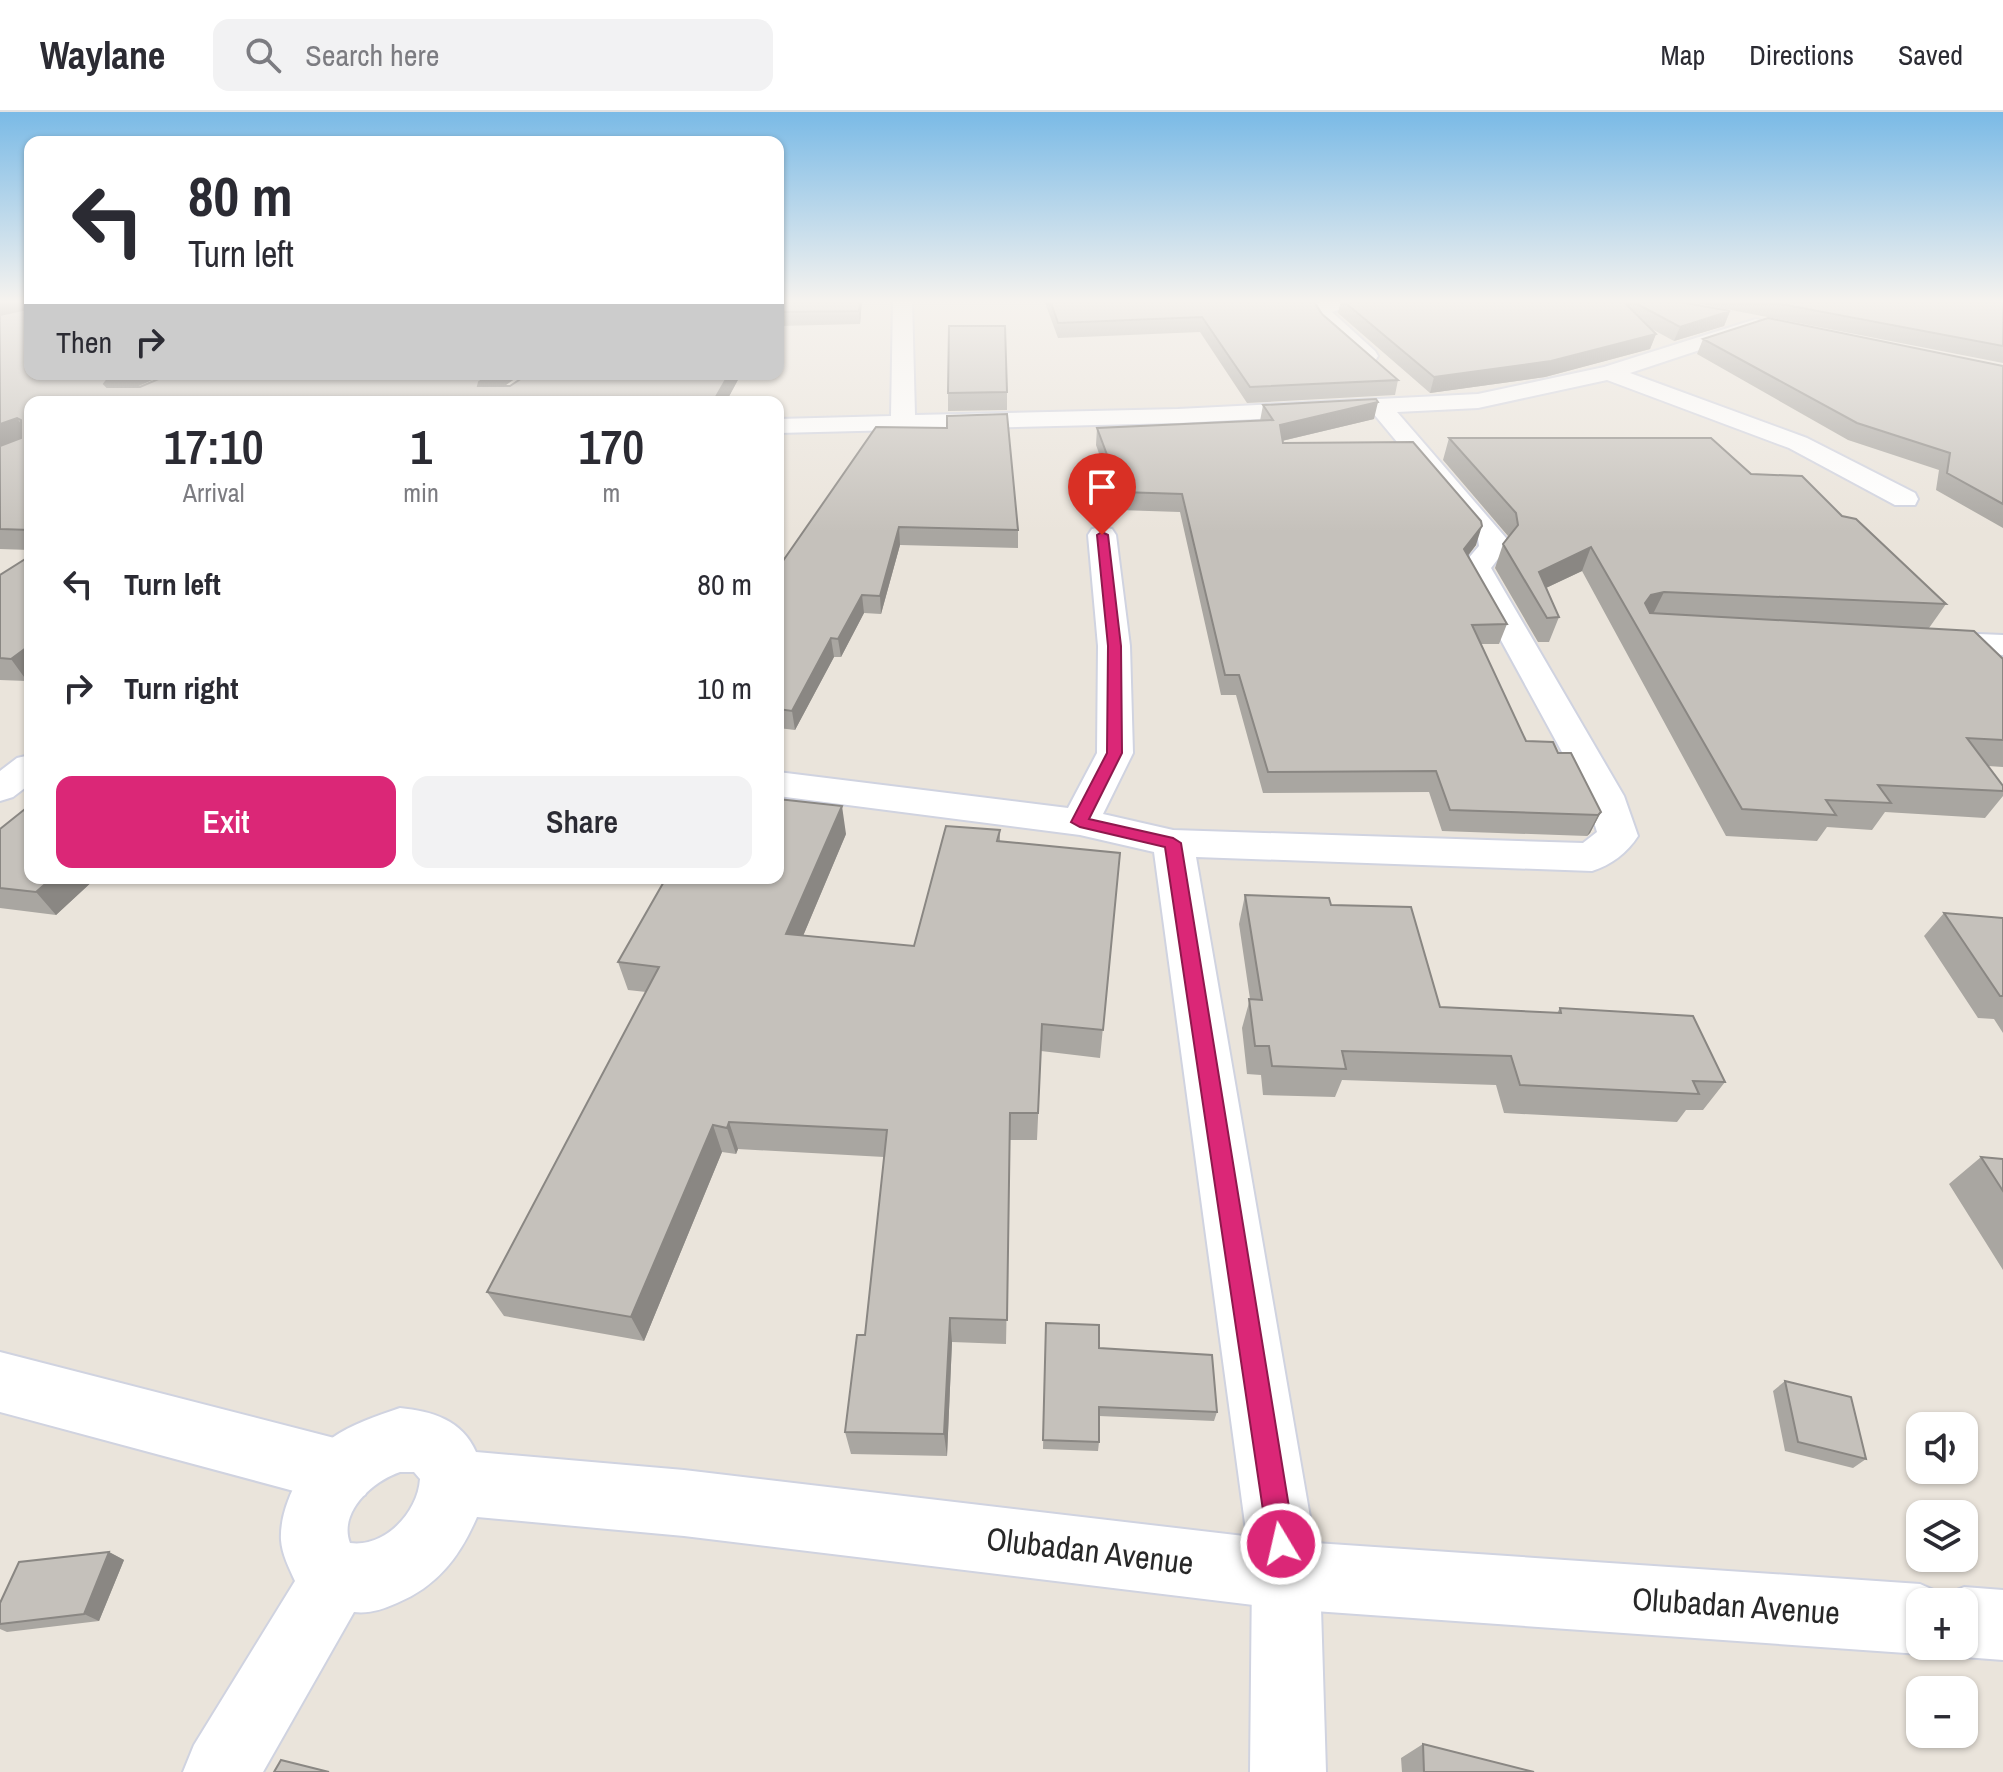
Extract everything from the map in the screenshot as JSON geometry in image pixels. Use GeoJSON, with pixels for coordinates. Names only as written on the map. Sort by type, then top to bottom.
{"type":"FeatureCollection","features":[{"type":"Feature","properties":{"kind":"street"},"geometry":{"type":"LineString","coordinates":[[903,377],[903,422]]}},
{"type":"Feature","properties":{"kind":"street"},"geometry":{"type":"LineString","coordinates":[[784,785],[1080,822],[1173,843],[1592,857],[1618,836],[1605,796],[1476,567],[1493,547],[1492,538],[1379,377]]}},
{"type":"Feature","properties":{"kind":"street"},"geometry":{"type":"LineString","coordinates":[[784,426],[1178,416],[1388,387],[1421,402],[1499,398],[1589,377]]}},
{"type":"Feature","properties":{"kind":"street"},"geometry":{"type":"LineString","coordinates":[[1621,377],[1798,443],[1905,499]]}},
{"type":"Feature","properties":{"kind":"street"},"geometry":{"type":"LineString","coordinates":[[1080,822],[1115,753],[1114,646],[1102,535]]}},
{"type":"Feature","properties":{"kind":"street"},"geometry":{"type":"LineString","coordinates":[[1891,640],[2003,645]]}},
{"type":"Feature","properties":{"kind":"street"},"geometry":{"type":"LineString","coordinates":[[0,789],[24,771]]}},
{"type":"Feature","properties":{"kind":"street"},"geometry":{"type":"LineString","coordinates":[[1173,843],[1286,1575],[1288,1772]]}},
{"type":"Feature","properties":{"kind":"street"},"geometry":{"type":"LineString","coordinates":[[0,1382],[342,1472]]}},
{"type":"Feature","properties":{"kind":"street"},"geometry":{"type":"LineString","coordinates":[[400,1440],[427,1443],[446,1457],[454,1482],[447,1513],[428,1543],[399,1567],[366,1579],[337,1576],[318,1560],[312,1532],[322,1501],[342,1472],[370,1450],[400,1440]]}},
{"type":"Feature","properties":{"kind":"street","name":"Olubadan Avenue"},"geometry":{"type":"LineString","coordinates":[[454,1482],[684,1503],[1286,1575],[1906,1618]]}},
{"type":"Feature","properties":{"kind":"street"},"geometry":{"type":"LineString","coordinates":[[221,1772],[337,1576]]}},
{"type":"Feature","properties":{"kind":"street"},"geometry":{"type":"LineString","coordinates":[[1978,1623],[2003,1625]]}},
{"type":"Feature","properties":{"kind":"building"},"geometry":{"type":"Polygon","coordinates":[[[0,377],[107,380],[104,384],[107,387],[140,387],[156,380],[482,380],[478,386],[510,386],[519,380],[726,380],[716,396],[24,396],[24,530],[0,529],[0,446],[21,438],[21,420],[17,418],[0,424],[0,377]]]}},
{"type":"Feature","properties":{"kind":"building"},"geometry":{"type":"Polygon","coordinates":[[[948,377],[1007,377],[1007,392],[948,393],[948,377]]]}},
{"type":"Feature","properties":{"kind":"building"},"geometry":{"type":"Polygon","coordinates":[[[1243,377],[1395,377],[1398,380],[1250,387],[1243,377]]]}},
{"type":"Feature","properties":{"kind":"building"},"geometry":{"type":"Polygon","coordinates":[[[1774,377],[2003,377],[2003,504],[1947,473],[1950,453],[1857,423],[1774,377]]]}},
{"type":"Feature","properties":{"kind":"building"},"geometry":{"type":"Polygon","coordinates":[[[1376,399],[1378,402],[1280,425],[1283,443],[1413,442],[1481,521],[1482,526],[1464,549],[1507,624],[1472,625],[1526,741],[1553,742],[1558,753],[1571,753],[1601,812],[1598,815],[1450,810],[1436,771],[1268,772],[1239,675],[1225,675],[1182,494],[1121,492],[1097,428],[1273,420],[1263,405],[1376,399]]]}},
{"type":"Feature","properties":{"kind":"building"},"geometry":{"type":"Polygon","coordinates":[[[1007,414],[1018,530],[899,527],[880,596],[862,595],[838,639],[831,638],[792,711],[784,710],[784,559],[876,427],[947,428],[947,416],[1007,414]]]}},
{"type":"Feature","properties":{"kind":"building"},"geometry":{"type":"Polygon","coordinates":[[[1449,438],[1711,438],[1751,474],[1802,476],[1842,516],[1856,519],[1946,604],[1664,592],[1651,595],[1645,603],[1650,613],[1974,631],[2003,659],[2003,740],[1967,738],[2003,786],[2003,791],[1878,785],[1891,803],[1826,800],[1836,815],[1742,809],[1591,547],[1539,572],[1559,617],[1547,618],[1503,544],[1518,525],[1516,513],[1449,438]]]}},
{"type":"Feature","properties":{"kind":"building"},"geometry":{"type":"Polygon","coordinates":[[[24,560],[24,649],[11,659],[0,658],[0,575],[24,560]]]}},
{"type":"Feature","properties":{"kind":"building"},"geometry":{"type":"Polygon","coordinates":[[[784,800],[842,806],[786,934],[914,946],[946,826],[1000,830],[997,841],[1120,853],[1103,1030],[1042,1024],[1038,1113],[1010,1113],[1007,1320],[950,1318],[944,1434],[845,1432],[857,1335],[865,1335],[887,1130],[729,1122],[727,1128],[713,1125],[631,1317],[487,1292],[659,967],[618,962],[663,884],[784,884],[784,800]]]}},
{"type":"Feature","properties":{"kind":"building"},"geometry":{"type":"Polygon","coordinates":[[[24,810],[24,884],[45,884],[36,892],[0,888],[0,829],[24,810]]]}},
{"type":"Feature","properties":{"kind":"building"},"geometry":{"type":"Polygon","coordinates":[[[1245,895],[1329,898],[1331,905],[1411,907],[1440,1007],[1561,1013],[1560,1008],[1693,1016],[1725,1082],[1693,1081],[1699,1094],[1520,1085],[1511,1056],[1342,1051],[1346,1069],[1272,1066],[1269,1046],[1255,1046],[1249,999],[1262,1000],[1245,895]]]}},
{"type":"Feature","properties":{"kind":"building"},"geometry":{"type":"Polygon","coordinates":[[[1944,913],[2003,918],[2003,996],[2000,996],[1944,913]]]}},
{"type":"Feature","properties":{"kind":"building"},"geometry":{"type":"Polygon","coordinates":[[[1981,1157],[2003,1159],[2003,1191],[1981,1157]]]}},
{"type":"Feature","properties":{"kind":"building"},"geometry":{"type":"Polygon","coordinates":[[[1046,1323],[1099,1325],[1099,1348],[1212,1355],[1217,1412],[1099,1407],[1099,1442],[1043,1440],[1046,1323]]]}},
{"type":"Feature","properties":{"kind":"building"},"geometry":{"type":"Polygon","coordinates":[[[1785,1381],[1851,1397],[1866,1459],[1798,1442],[1785,1381]]]}},
{"type":"Feature","properties":{"kind":"building"},"geometry":{"type":"Polygon","coordinates":[[[109,1552],[84,1614],[0,1624],[0,1603],[19,1562],[109,1552]]]}},
{"type":"Feature","properties":{"kind":"building"},"geometry":{"type":"Polygon","coordinates":[[[1423,1744],[1534,1772],[1424,1772],[1423,1744]]]}},
{"type":"Feature","properties":{"kind":"building"},"geometry":{"type":"Polygon","coordinates":[[[281,1760],[329,1772],[274,1772],[281,1760]]]}},
{"type":"Feature","properties":{"kind":"route"},"geometry":{"type":"LineString","coordinates":[[1102,535],[1114,646],[1115,753],[1080,822],[1173,843],[1281,1544]]}}]}
